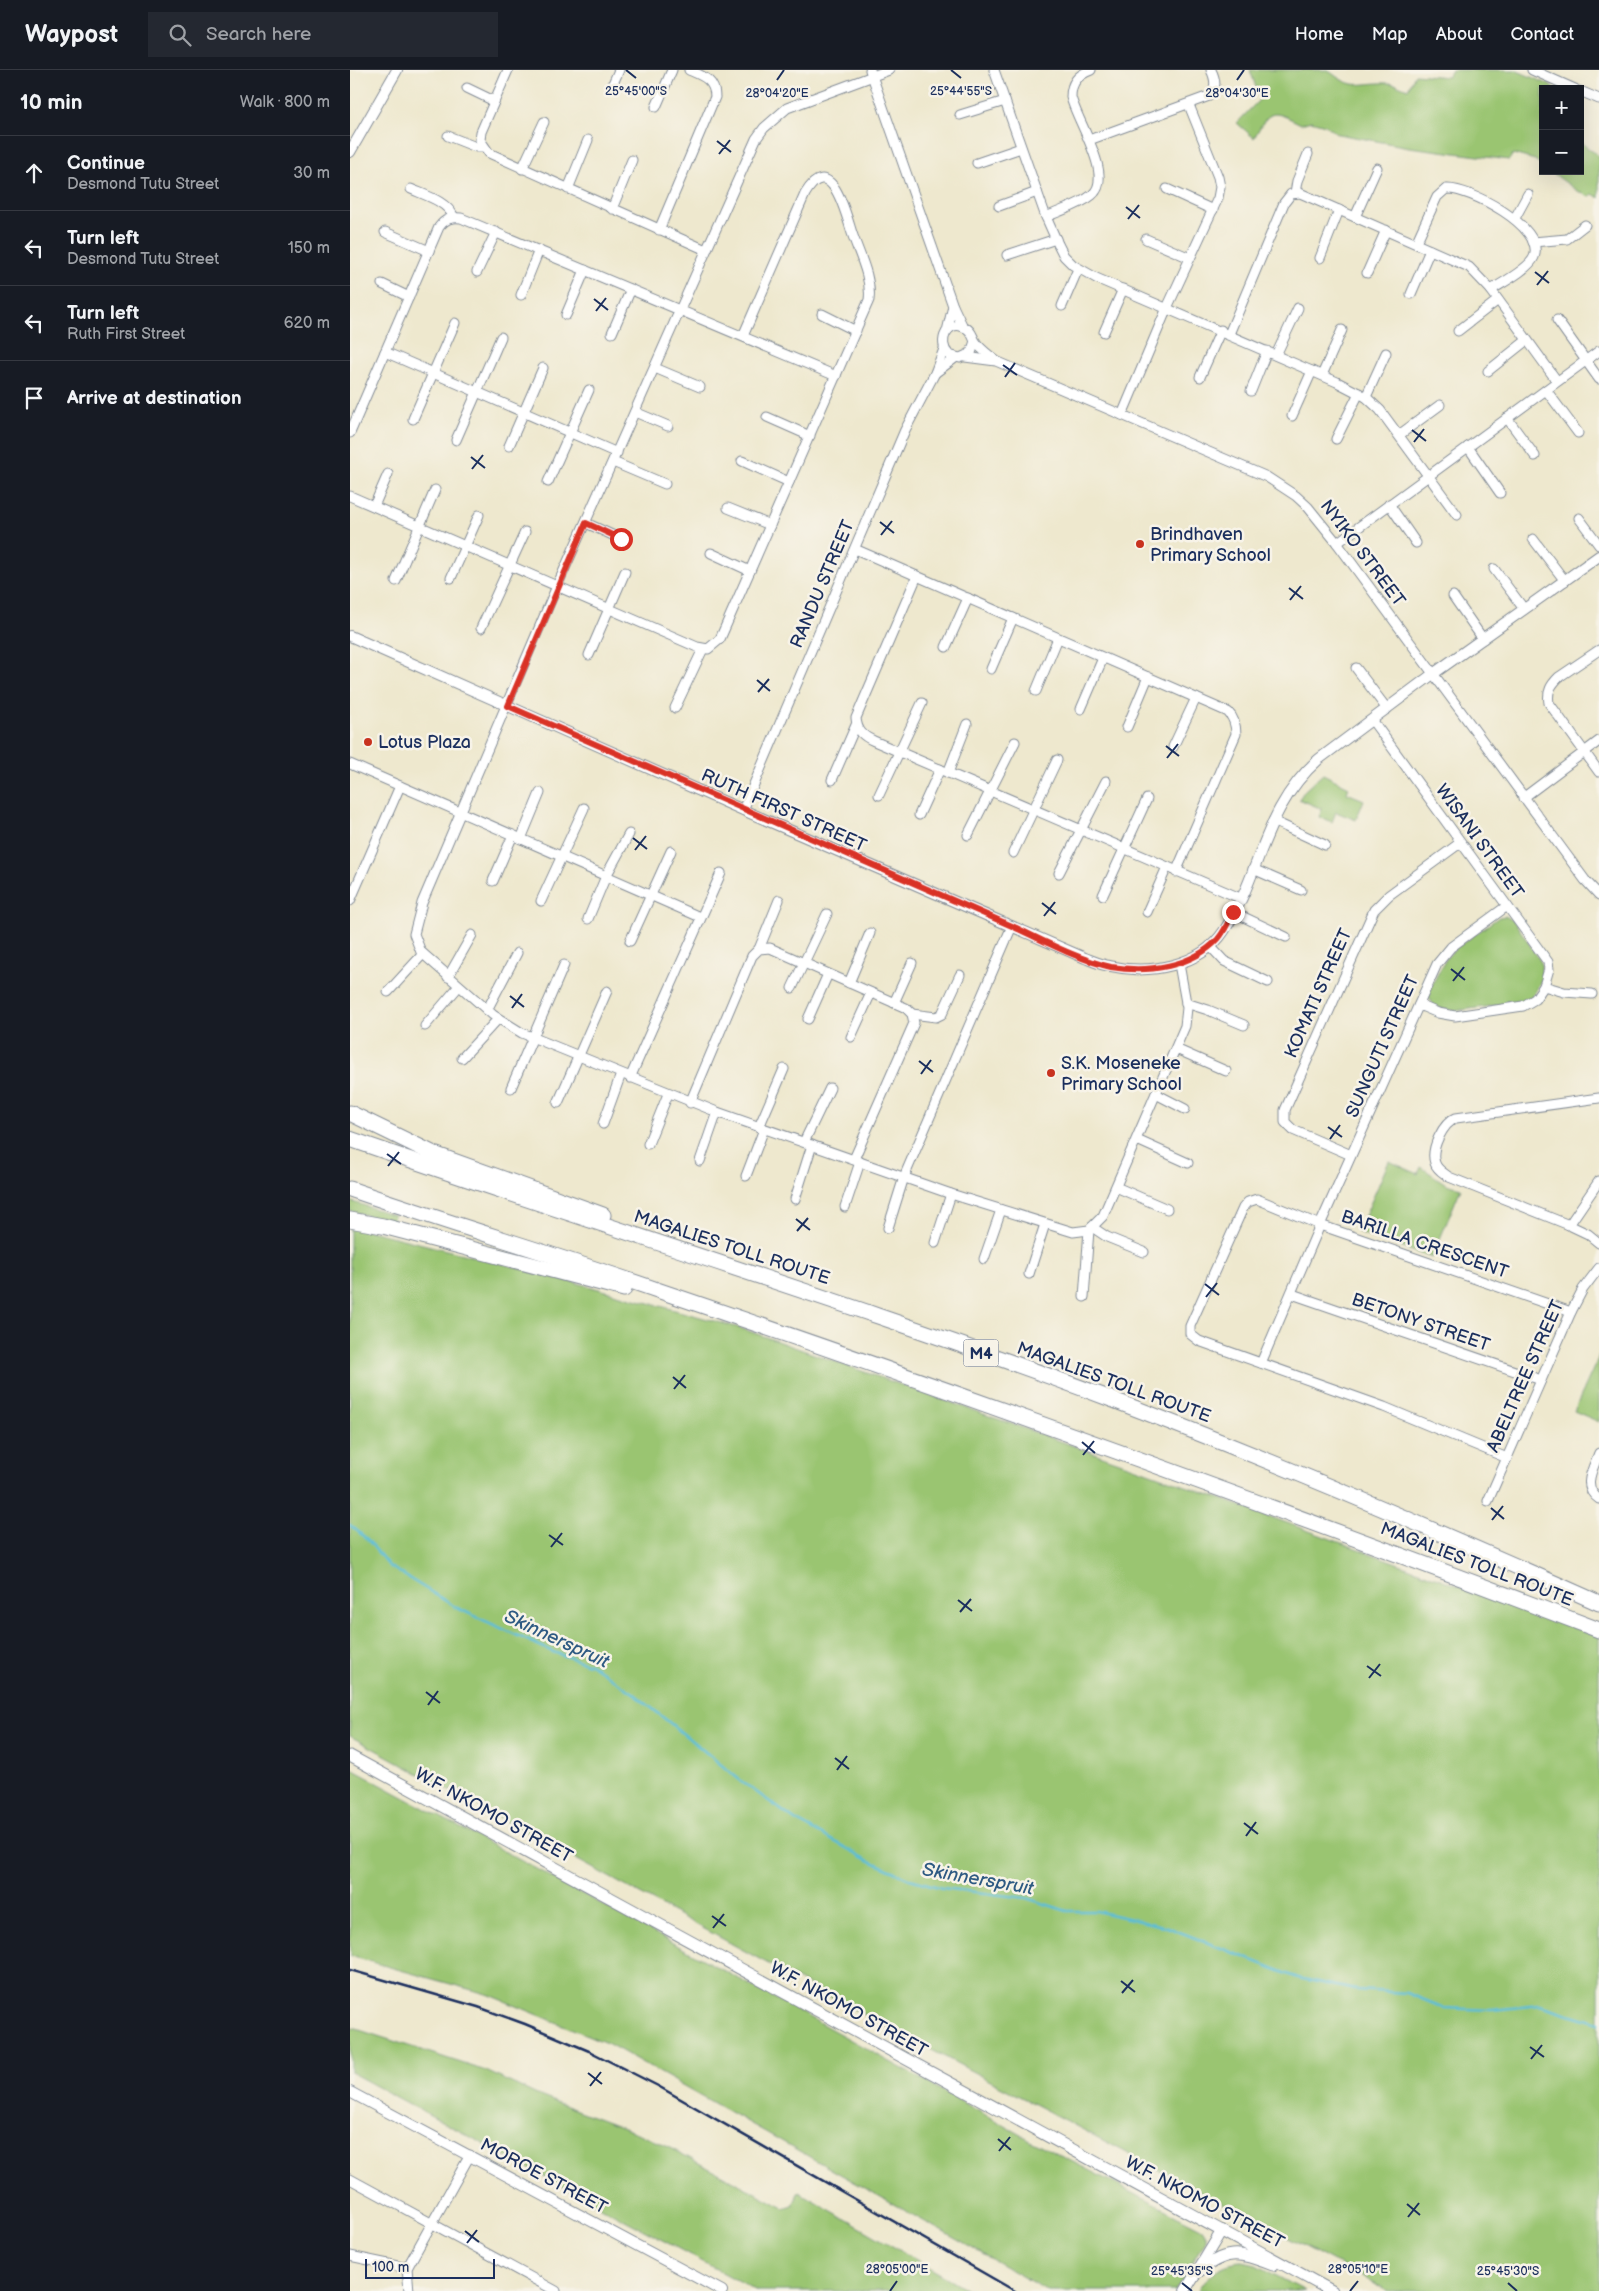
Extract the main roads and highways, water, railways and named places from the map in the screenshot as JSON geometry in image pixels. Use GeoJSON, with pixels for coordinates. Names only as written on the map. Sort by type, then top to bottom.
{"type":"FeatureCollection","features":[{"type":"Feature","properties":{"kind":"highway"},"geometry":{"type":"LineString","coordinates":[[350,1113],[434,1154],[862,1310]]}},
{"type":"Feature","properties":{"kind":"highway","name":"MAGALIES TOLL ROUTE"},"geometry":{"type":"LineString","coordinates":[[350,1139],[476,1183],[862,1310],[1109,1399],[1301,1473],[1599,1603]]}},
{"type":"Feature","properties":{"kind":"highway","name":"MAGALIES TOLL ROUTE"},"geometry":{"type":"LineString","coordinates":[[350,1189],[664,1292],[832,1350],[1278,1510],[1599,1630]]}},
{"type":"Feature","properties":{"kind":"highway"},"geometry":{"type":"LineString","coordinates":[[350,1220],[538,1266],[678,1304],[832,1350]]}},
{"type":"Feature","properties":{"kind":"main road","name":"W.F. NKOMO STREET"},"geometry":{"type":"LineString","coordinates":[[350,1756],[1332,2291]]}},
{"type":"Feature","properties":{"kind":"main road"},"geometry":{"type":"LineString","coordinates":[[1194,2275],[1208,2263],[1235,2254],[1245,2254],[1310,2279]]}},
{"type":"Feature","properties":{"kind":"waterway","name":"Skinnerspruit"},"geometry":{"type":"LineString","coordinates":[[350,1525],[367,1539],[389,1566],[457,1608],[553,1652],[592,1665],[632,1692],[741,1781],[795,1820],[868,1860],[910,1879],[942,1888],[1026,1898],[1067,1911],[1096,1911],[1167,1927],[1298,1978],[1356,1990],[1407,1993],[1444,2008],[1492,2010],[1540,2005],[1599,2023]]}},
{"type":"Feature","properties":{"kind":"railway"},"geometry":{"type":"LineString","coordinates":[[350,1970],[478,2007],[525,2024],[589,2051],[658,2086],[1015,2291]]}},
{"type":"Feature","properties":{"kind":"place","name":"Brindhaven Primary School"},"geometry":{"type":"Point","coordinates":[1140,544]}},
{"type":"Feature","properties":{"kind":"place","name":"Lotus Plaza"},"geometry":{"type":"Point","coordinates":[368,742]}},
{"type":"Feature","properties":{"kind":"place","name":"S.K. Moseneke Primary School"},"geometry":{"type":"Point","coordinates":[1051,1073]}}]}
